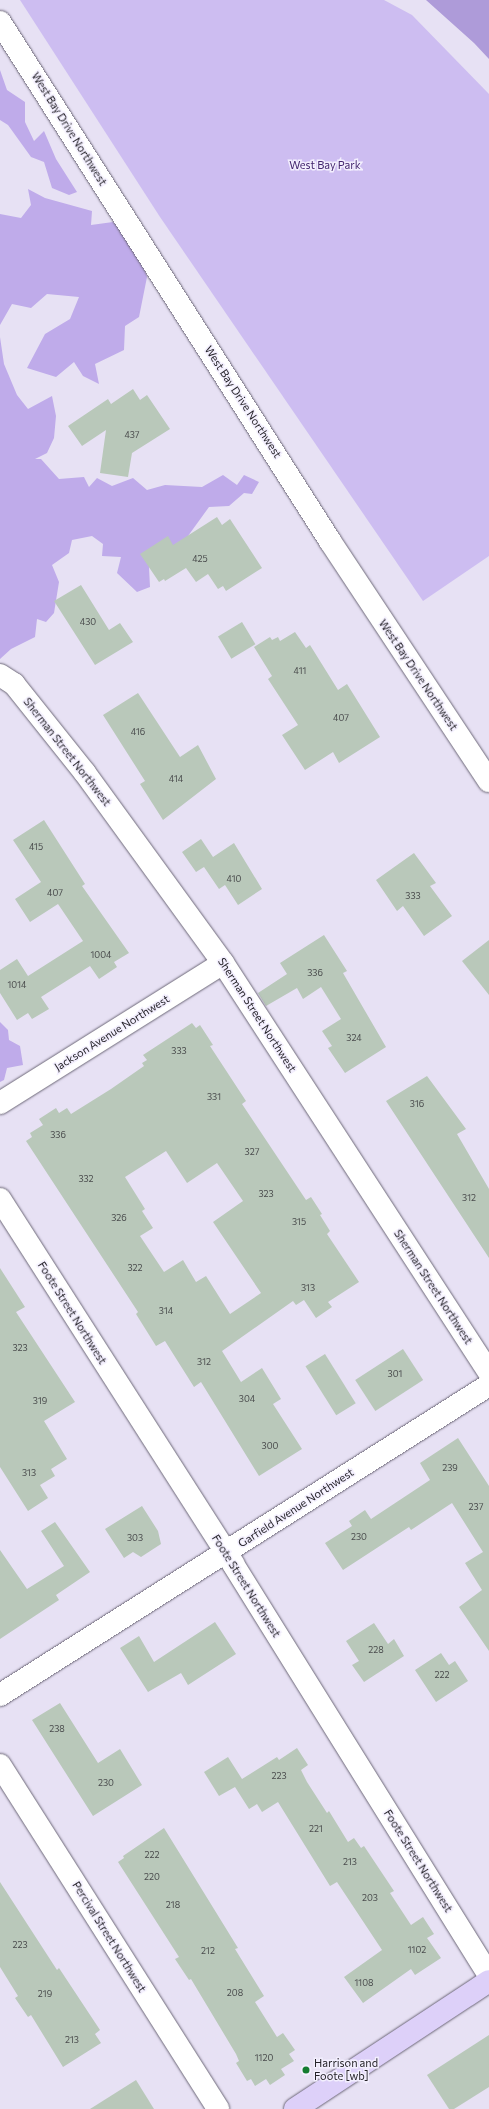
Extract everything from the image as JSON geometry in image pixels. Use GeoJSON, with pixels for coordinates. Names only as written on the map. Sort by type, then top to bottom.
{"type":"FeatureCollection","features":[{"type":"Feature","properties":{"kind":"main road"},"geometry":{"type":"LineString","coordinates":[[295,2109],[489,1981]]}},
{"type":"Feature","properties":{"kind":"street","name":"West Bay Drive Northwest"},"geometry":{"type":"LineString","coordinates":[[0,22],[330,541],[489,781]]}},
{"type":"Feature","properties":{"kind":"street","name":"Sherman Street Northwest"},"geometry":{"type":"LineString","coordinates":[[0,675],[14,684],[85,773],[224,963],[489,1373]]}},
{"type":"Feature","properties":{"kind":"street","name":"Jackson Avenue Northwest"},"geometry":{"type":"LineString","coordinates":[[0,1102],[224,963]]}},
{"type":"Feature","properties":{"kind":"street","name":"Foote Street Northwest"},"geometry":{"type":"LineString","coordinates":[[0,1199],[226,1553],[489,1976]]}},
{"type":"Feature","properties":{"kind":"street","name":"Garfield Avenue Northwest"},"geometry":{"type":"LineString","coordinates":[[0,1695],[489,1385]]}},
{"type":"Feature","properties":{"kind":"street","name":"Percival Street Northwest"},"geometry":{"type":"LineString","coordinates":[[0,1765],[218,2109]]}},
{"type":"Feature","properties":{"kind":"green space","name":"West Bay Park"},"geometry":{"type":"Polygon","coordinates":[[[20,0],[384,0],[412,15],[489,94],[489,556],[423,601],[160,217],[20,0]]]}},
{"type":"Feature","properties":{"kind":"shaded area"},"geometry":{"type":"Polygon","coordinates":[[[426,0],[489,0],[489,59],[474,43],[426,0]]]}},
{"type":"Feature","properties":{"kind":"shaded area"},"geometry":{"type":"Polygon","coordinates":[[[0,70],[7,90],[25,102],[25,122],[34,141],[44,131],[56,159],[77,192],[69,195],[52,188],[44,162],[31,157],[8,125],[0,120],[0,70]]]}},
{"type":"Feature","properties":{"kind":"shaded area"},"geometry":{"type":"Polygon","coordinates":[[[28,189],[45,198],[92,211],[91,225],[113,222],[137,249],[147,277],[139,317],[125,326],[124,350],[95,364],[99,384],[83,376],[74,362],[56,377],[27,368],[45,334],[70,319],[79,297],[47,294],[31,308],[12,304],[0,325],[0,214],[21,218],[31,205],[28,189]]]}},
{"type":"Feature","properties":{"kind":"shaded area"},"geometry":{"type":"Polygon","coordinates":[[[0,337],[4,364],[17,395],[28,409],[52,396],[56,416],[54,438],[47,453],[35,459],[41,459],[59,479],[84,477],[89,487],[97,478],[112,486],[133,478],[147,490],[165,485],[202,487],[223,475],[237,485],[244,475],[259,482],[252,494],[244,493],[229,506],[209,507],[180,547],[149,567],[150,587],[137,592],[117,573],[121,557],[102,556],[103,544],[92,536],[72,540],[69,553],[52,565],[59,582],[54,613],[46,622],[37,619],[35,637],[11,649],[0,659],[0,337]]]}},
{"type":"Feature","properties":{"kind":"shaded area"},"geometry":{"type":"Polygon","coordinates":[[[0,1022],[8,1030],[9,1040],[20,1046],[23,1065],[7,1068],[4,1080],[0,1082],[0,1022]]]}},
{"type":"Feature","properties":{"kind":"building"},"geometry":{"type":"Polygon","coordinates":[[[133,389],[140,400],[147,395],[170,429],[132,453],[128,477],[100,473],[106,430],[82,446],[68,426],[108,399],[111,404],[133,389]]]}},
{"type":"Feature","properties":{"kind":"building"},"geometry":{"type":"Polygon","coordinates":[[[217,517],[222,525],[230,519],[262,568],[226,591],[223,586],[218,589],[208,574],[196,582],[186,568],[165,581],[164,579],[159,582],[140,554],[168,536],[173,545],[217,517]]]}},
{"type":"Feature","properties":{"kind":"building"},"geometry":{"type":"Polygon","coordinates":[[[81,585],[109,630],[120,623],[133,642],[95,665],[54,601],[81,585]]]}},
{"type":"Feature","properties":{"kind":"building"},"geometry":{"type":"Polygon","coordinates":[[[242,622],[255,644],[231,659],[218,636],[242,622]]]}},
{"type":"Feature","properties":{"kind":"building"},"geometry":{"type":"Polygon","coordinates":[[[295,632],[306,648],[310,645],[338,690],[347,684],[380,737],[339,763],[333,752],[305,770],[282,735],[298,725],[268,679],[272,676],[254,647],[270,637],[272,640],[278,637],[280,641],[295,632]]]}},
{"type":"Feature","properties":{"kind":"building"},"geometry":{"type":"Polygon","coordinates":[[[138,693],[180,757],[198,745],[216,779],[163,820],[140,784],[145,781],[103,715],[138,693]]]}},
{"type":"Feature","properties":{"kind":"building"},"geometry":{"type":"Polygon","coordinates":[[[44,820],[85,884],[82,886],[129,953],[114,962],[117,967],[99,979],[90,966],[41,997],[49,1009],[32,1019],[28,1013],[17,1020],[0,993],[0,970],[17,959],[28,976],[83,941],[58,904],[30,922],[15,899],[41,882],[13,840],[44,820]]]}},
{"type":"Feature","properties":{"kind":"building"},"geometry":{"type":"Polygon","coordinates":[[[201,839],[213,857],[234,843],[262,889],[238,905],[225,885],[219,889],[204,867],[196,872],[182,852],[201,839]]]}},
{"type":"Feature","properties":{"kind":"building"},"geometry":{"type":"Polygon","coordinates":[[[414,853],[436,883],[430,886],[452,916],[424,936],[403,906],[397,911],[376,880],[414,853]]]}},
{"type":"Feature","properties":{"kind":"building"},"geometry":{"type":"Polygon","coordinates":[[[324,935],[347,971],[343,973],[386,1047],[345,1073],[328,1048],[332,1046],[322,1031],[341,1019],[321,987],[303,999],[297,988],[266,1006],[258,993],[287,974],[280,963],[324,935]]]}},
{"type":"Feature","properties":{"kind":"building"},"geometry":{"type":"Polygon","coordinates":[[[489,940],[489,995],[462,961],[489,940]]]}},
{"type":"Feature","properties":{"kind":"building"},"geometry":{"type":"Polygon","coordinates":[[[192,1023],[196,1028],[200,1025],[213,1045],[210,1046],[246,1101],[242,1104],[306,1200],[311,1197],[322,1214],[320,1215],[330,1231],[327,1234],[359,1282],[328,1302],[332,1307],[316,1318],[304,1300],[296,1305],[293,1301],[222,1351],[241,1382],[262,1368],[281,1399],[273,1404],[302,1449],[259,1476],[201,1382],[194,1387],[165,1341],[156,1346],[136,1314],[138,1312],[26,1141],[32,1137],[30,1133],[43,1125],[39,1119],[56,1108],[59,1113],[67,1108],[71,1114],[144,1066],[142,1063],[147,1060],[143,1055],[192,1023]],[[166,1151],[125,1177],[145,1209],[142,1211],[153,1228],[140,1236],[164,1272],[183,1260],[196,1282],[206,1276],[230,1314],[261,1293],[213,1222],[243,1201],[217,1163],[187,1183],[166,1151]]]}},
{"type":"Feature","properties":{"kind":"building"},"geometry":{"type":"Polygon","coordinates":[[[427,1076],[466,1129],[457,1134],[489,1189],[489,1258],[386,1101],[427,1076]]]}},
{"type":"Feature","properties":{"kind":"building"},"geometry":{"type":"Polygon","coordinates":[[[0,1268],[25,1307],[16,1312],[75,1402],[44,1421],[67,1459],[51,1469],[55,1476],[40,1485],[48,1498],[28,1511],[0,1467],[0,1268]]]}},
{"type":"Feature","properties":{"kind":"building"},"geometry":{"type":"Polygon","coordinates":[[[403,1349],[423,1380],[375,1411],[355,1380],[403,1349]]]}},
{"type":"Feature","properties":{"kind":"building"},"geometry":{"type":"Polygon","coordinates":[[[325,1354],[356,1403],[336,1415],[305,1366],[325,1354]]]}},
{"type":"Feature","properties":{"kind":"building"},"geometry":{"type":"Polygon","coordinates":[[[458,1438],[489,1486],[489,1651],[459,1607],[482,1590],[465,1563],[483,1552],[452,1503],[411,1530],[409,1527],[343,1570],[325,1543],[352,1526],[349,1521],[365,1510],[371,1519],[430,1480],[420,1463],[458,1438]]]}},
{"type":"Feature","properties":{"kind":"building"},"geometry":{"type":"Polygon","coordinates":[[[142,1506],[158,1531],[161,1544],[141,1557],[133,1552],[124,1558],[105,1529],[142,1506]]]}},
{"type":"Feature","properties":{"kind":"building"},"geometry":{"type":"Polygon","coordinates":[[[55,1522],[90,1572],[56,1595],[59,1600],[0,1639],[0,1550],[27,1589],[64,1566],[41,1531],[55,1522]]]}},
{"type":"Feature","properties":{"kind":"building"},"geometry":{"type":"Polygon","coordinates":[[[215,1622],[236,1654],[188,1685],[181,1673],[148,1692],[120,1648],[139,1636],[154,1662],[215,1622]]]}},
{"type":"Feature","properties":{"kind":"building"},"geometry":{"type":"Polygon","coordinates":[[[374,1623],[388,1644],[394,1639],[404,1656],[364,1682],[352,1665],[359,1661],[346,1641],[374,1623]]]}},
{"type":"Feature","properties":{"kind":"building"},"geometry":{"type":"Polygon","coordinates":[[[441,1653],[449,1665],[455,1661],[468,1681],[436,1702],[415,1670],[441,1653]]]}},
{"type":"Feature","properties":{"kind":"building"},"geometry":{"type":"Polygon","coordinates":[[[60,1703],[98,1763],[120,1749],[142,1785],[93,1816],[32,1720],[60,1703]]]}},
{"type":"Feature","properties":{"kind":"building"},"geometry":{"type":"Polygon","coordinates":[[[297,1748],[308,1765],[301,1770],[327,1813],[329,1811],[348,1842],[354,1838],[361,1848],[364,1846],[394,1891],[390,1893],[411,1925],[423,1917],[434,1934],[427,1938],[441,1958],[415,1975],[411,1969],[363,2003],[344,1977],[382,1950],[337,1882],[330,1886],[278,1802],[262,1812],[257,1804],[249,1809],[235,1787],[219,1796],[204,1772],[228,1757],[242,1779],[277,1757],[279,1760],[297,1748]]]}},
{"type":"Feature","properties":{"kind":"building"},"geometry":{"type":"Polygon","coordinates":[[[164,1828],[238,1948],[235,1949],[264,1996],[255,2002],[277,2037],[283,2033],[295,2050],[289,2054],[294,2061],[281,2069],[285,2075],[270,2085],[266,2079],[255,2086],[251,2079],[247,2081],[236,2063],[239,2061],[236,2054],[191,1979],[189,1980],[175,1959],[179,1957],[118,1862],[124,1858],[123,1856],[164,1828]]]}},
{"type":"Feature","properties":{"kind":"building"},"geometry":{"type":"Polygon","coordinates":[[[0,1882],[57,1970],[59,1968],[100,2030],[95,2034],[101,2043],[63,2067],[31,2015],[28,2017],[15,1998],[18,1996],[0,1967],[0,1882]]]}},
{"type":"Feature","properties":{"kind":"building"},"geometry":{"type":"Polygon","coordinates":[[[489,2035],[489,2087],[454,2109],[449,2109],[427,2075],[489,2035]]]}},
{"type":"Feature","properties":{"kind":"building"},"geometry":{"type":"Polygon","coordinates":[[[136,2080],[154,2109],[90,2109],[136,2080]]]}},
{"type":"Feature","properties":{"kind":"place","name":"Harrison and Foote [wb]"},"geometry":{"type":"Point","coordinates":[306,2070]}}]}
